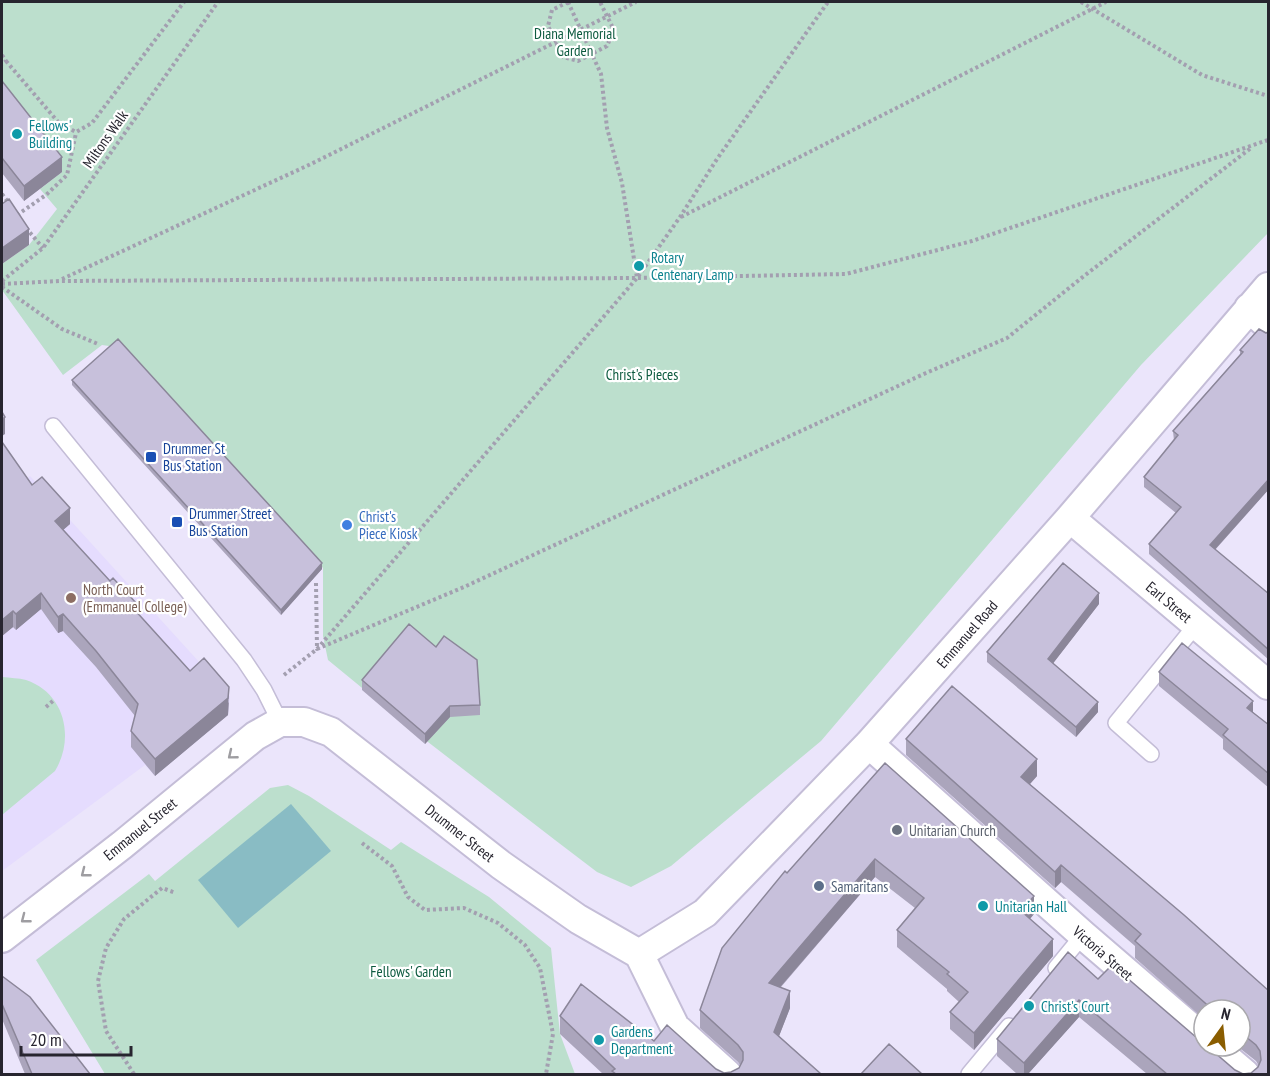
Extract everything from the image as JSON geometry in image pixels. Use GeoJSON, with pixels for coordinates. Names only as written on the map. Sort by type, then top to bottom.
{"type":"FeatureCollection","features":[{"type":"Feature","properties":{"kind":"street","name":"Emmanuel Road"},"geometry":{"type":"LineString","coordinates":[[639,954],[705,912],[869,744],[1070,518],[1259,317],[1269,287]]}},
{"type":"Feature","properties":{"kind":"street","name":"Earl Street"},"geometry":{"type":"LineString","coordinates":[[1070,518],[1269,685]]}},
{"type":"Feature","properties":{"kind":"street","name":"Emmanuel Street"},"geometry":{"type":"LineString","coordinates":[[2,938],[122,845],[255,736],[280,722]]}},
{"type":"Feature","properties":{"kind":"street","name":"Drummer Street"},"geometry":{"type":"LineString","coordinates":[[280,722],[304,722],[331,732],[501,865],[578,920],[639,954]]}},
{"type":"Feature","properties":{"kind":"street","name":"Victoria Street"},"geometry":{"type":"LineString","coordinates":[[869,744],[1192,1029]]}},
{"type":"Feature","properties":{"kind":"street"},"geometry":{"type":"LineString","coordinates":[[639,954],[675,1027],[727,1074]]}},
{"type":"Feature","properties":{"kind":"street"},"geometry":{"type":"LineString","coordinates":[[1226,1058],[1245,1074]]}},
{"type":"Feature","properties":{"kind":"lane"},"geometry":{"type":"LineString","coordinates":[[52,426],[244,660],[264,690],[280,722]]}},
{"type":"Feature","properties":{"kind":"lane"},"geometry":{"type":"LineString","coordinates":[[1151,753],[1116,723],[1196,625]]}},
{"type":"Feature","properties":{"kind":"lane"},"geometry":{"type":"LineString","coordinates":[[1046,981],[1083,935]]}},
{"type":"Feature","properties":{"kind":"lane"},"geometry":{"type":"LineString","coordinates":[[969,1074],[1018,1016]]}},
{"type":"Feature","properties":{"kind":"path"},"geometry":{"type":"LineString","coordinates":[[76,132],[93,123],[183,2]]}},
{"type":"Feature","properties":{"kind":"path","name":"Miltons Walk"},"geometry":{"type":"LineString","coordinates":[[2,284],[43,248],[218,2]]}},
{"type":"Feature","properties":{"kind":"path"},"geometry":{"type":"LineString","coordinates":[[600,2],[614,30],[608,46],[592,55],[578,61],[563,57],[548,26],[552,10],[568,2],[580,29],[592,55],[601,74],[607,128],[622,183],[637,278]]}},
{"type":"Feature","properties":{"kind":"path"},"geometry":{"type":"LineString","coordinates":[[59,281],[310,164],[636,2]]}},
{"type":"Feature","properties":{"kind":"path"},"geometry":{"type":"LineString","coordinates":[[264,690],[317,649],[637,278],[680,218],[717,159],[828,2]]}},
{"type":"Feature","properties":{"kind":"path"},"geometry":{"type":"LineString","coordinates":[[1081,2],[1202,75],[1269,96]]}},
{"type":"Feature","properties":{"kind":"path"},"geometry":{"type":"LineString","coordinates":[[680,218],[1106,2]]}},
{"type":"Feature","properties":{"kind":"path"},"geometry":{"type":"LineString","coordinates":[[2,55],[59,123],[76,132]]}},
{"type":"Feature","properties":{"kind":"path"},"geometry":{"type":"LineString","coordinates":[[2,64],[6,61]]}},
{"type":"Feature","properties":{"kind":"path"},"geometry":{"type":"LineString","coordinates":[[17,215],[46,195],[67,175],[76,132]]}},
{"type":"Feature","properties":{"kind":"path"},"geometry":{"type":"LineString","coordinates":[[2,284],[59,281],[637,278],[846,274],[972,241],[1269,140]]}},
{"type":"Feature","properties":{"kind":"path"},"geometry":{"type":"LineString","coordinates":[[317,649],[464,587],[915,378],[1007,338],[1254,146]]}},
{"type":"Feature","properties":{"kind":"path"},"geometry":{"type":"LineString","coordinates":[[2,194],[43,248]]}},
{"type":"Feature","properties":{"kind":"path"},"geometry":{"type":"LineString","coordinates":[[2,284],[63,329],[98,344]]}},
{"type":"Feature","properties":{"kind":"path"},"geometry":{"type":"LineString","coordinates":[[315,583],[317,649]]}},
{"type":"Feature","properties":{"kind":"path"},"geometry":{"type":"LineString","coordinates":[[46,707],[54,700]]}},
{"type":"Feature","properties":{"kind":"path"},"geometry":{"type":"LineString","coordinates":[[362,843],[392,866],[408,897],[425,910],[464,908],[498,923],[525,945],[540,968],[553,1034],[546,1074]]}},
{"type":"Feature","properties":{"kind":"path"},"geometry":{"type":"LineString","coordinates":[[134,1074],[106,1031],[98,981],[106,948],[124,919],[162,888],[176,893]]}},
{"type":"Feature","properties":{"kind":"shaded area","name":"North Court (Emmanuel College)"},"geometry":{"type":"Polygon","coordinates":[[[30,476],[230,696],[228,715],[163,769],[154,775],[145,765],[2,871],[2,500],[30,476]]]}},
{"type":"Feature","properties":{"kind":"shaded area"},"geometry":{"type":"Polygon","coordinates":[[[291,804],[331,851],[238,928],[198,880],[291,804]]]}},
{"type":"Feature","properties":{"kind":"green space","name":"Christ's Pieces"},"geometry":{"type":"Polygon","coordinates":[[[2,2],[1268,2],[1268,233],[1141,365],[821,741],[671,866],[631,887],[597,872],[428,742],[328,660],[323,636],[323,568],[123,348],[102,345],[63,375],[2,290],[2,264],[29,245],[57,209],[40,189],[62,172],[2,96],[2,2]]]}},
{"type":"Feature","properties":{"kind":"green space"},"geometry":{"type":"Polygon","coordinates":[[[2,677],[26,680],[39,686],[50,695],[63,718],[65,731],[61,758],[55,771],[2,815],[2,677]]]}},
{"type":"Feature","properties":{"kind":"green space","name":"Fellows' Garden"},"geometry":{"type":"Polygon","coordinates":[[[288,785],[309,796],[391,850],[401,842],[489,897],[551,948],[560,1034],[575,1074],[105,1074],[36,960],[149,874],[155,881],[270,788],[288,785]]]}},
{"type":"Feature","properties":{"kind":"building","name":"Fellows' Building"},"geometry":{"type":"Polygon","coordinates":[[[2,81],[62,157],[24,186],[2,158],[2,81]]]}},
{"type":"Feature","properties":{"kind":"building"},"geometry":{"type":"Polygon","coordinates":[[[9,199],[29,229],[2,248],[2,204],[9,199]]]}},
{"type":"Feature","properties":{"kind":"building"},"geometry":{"type":"Polygon","coordinates":[[[1259,329],[1266,333],[1269,331],[1269,479],[1210,545],[1269,594],[1269,650],[1149,544],[1181,507],[1144,477],[1178,435],[1173,431],[1243,352],[1240,350],[1259,329]]]}},
{"type":"Feature","properties":{"kind":"building"},"geometry":{"type":"Polygon","coordinates":[[[118,339],[322,563],[281,610],[72,380],[118,339]]]}},
{"type":"Feature","properties":{"kind":"building"},"geometry":{"type":"Polygon","coordinates":[[[2,442],[32,485],[42,477],[70,508],[55,521],[110,581],[113,578],[137,604],[133,608],[190,671],[204,658],[229,687],[228,698],[155,759],[131,731],[138,704],[96,651],[63,614],[58,617],[41,593],[16,614],[13,611],[2,620],[2,442]]]}},
{"type":"Feature","properties":{"kind":"building"},"geometry":{"type":"Polygon","coordinates":[[[1063,563],[1099,593],[1048,659],[1098,702],[1076,727],[987,652],[1063,563]]]}},
{"type":"Feature","properties":{"kind":"building"},"geometry":{"type":"Polygon","coordinates":[[[409,624],[436,647],[444,636],[477,660],[480,705],[450,706],[425,734],[362,680],[409,624]]]}},
{"type":"Feature","properties":{"kind":"building"},"geometry":{"type":"Polygon","coordinates":[[[1182,643],[1253,701],[1247,708],[1269,725],[1269,774],[1223,735],[1228,729],[1159,672],[1182,643]]]}},
{"type":"Feature","properties":{"kind":"building"},"geometry":{"type":"Polygon","coordinates":[[[952,686],[1037,759],[1021,777],[1184,915],[1269,991],[1269,1074],[1243,1074],[1251,1073],[1258,1067],[1261,1060],[1260,1051],[1252,1042],[1252,998],[1199,998],[1135,941],[1141,934],[1061,865],[1055,872],[906,739],[952,686]]]}},
{"type":"Feature","properties":{"kind":"building"},"geometry":{"type":"Polygon","coordinates":[[[885,763],[1034,896],[1021,911],[1053,939],[974,1033],[950,1012],[968,992],[947,974],[949,972],[897,930],[924,898],[875,859],[769,983],[790,991],[774,1032],[821,1074],[616,1074],[612,1071],[615,1069],[560,1016],[581,984],[654,1041],[667,1025],[716,1069],[724,1073],[739,1068],[743,1060],[743,1052],[700,1010],[722,948],[785,871],[787,873],[885,763]]]}},
{"type":"Feature","properties":{"kind":"building"},"geometry":{"type":"Polygon","coordinates":[[[1068,952],[1098,979],[1112,965],[1192,1034],[1192,1058],[1221,1058],[1243,1074],[1167,1074],[1079,1000],[1024,1063],[997,1039],[1068,952]]]}},
{"type":"Feature","properties":{"kind":"building"},"geometry":{"type":"Polygon","coordinates":[[[2,976],[30,997],[90,1074],[32,1074],[2,1004],[2,976]]]}},
{"type":"Feature","properties":{"kind":"building"},"geometry":{"type":"Polygon","coordinates":[[[889,1044],[922,1074],[861,1074],[889,1044]]]}},
{"type":"Feature","properties":{"kind":"place","name":"Fellows' Building"},"geometry":{"type":"Point","coordinates":[17,134]}},
{"type":"Feature","properties":{"kind":"place","name":"Rotary Centenary Lamp"},"geometry":{"type":"Point","coordinates":[639,266]}},
{"type":"Feature","properties":{"kind":"place","name":"Drummer St Bus Station"},"geometry":{"type":"Point","coordinates":[151,457]}},
{"type":"Feature","properties":{"kind":"place","name":"Drummer Street Bus Station"},"geometry":{"type":"Point","coordinates":[177,522]}},
{"type":"Feature","properties":{"kind":"place","name":"Christ's Piece Kiosk"},"geometry":{"type":"Point","coordinates":[347,525]}},
{"type":"Feature","properties":{"kind":"place","name":"North Court (Emmanuel College)"},"geometry":{"type":"Point","coordinates":[71,598]}},
{"type":"Feature","properties":{"kind":"place","name":"Unitarian Church"},"geometry":{"type":"Point","coordinates":[897,830]}},
{"type":"Feature","properties":{"kind":"place","name":"Samaritans"},"geometry":{"type":"Point","coordinates":[819,886]}},
{"type":"Feature","properties":{"kind":"place","name":"Unitarian Hall"},"geometry":{"type":"Point","coordinates":[983,906]}},
{"type":"Feature","properties":{"kind":"place","name":"Christ's Court"},"geometry":{"type":"Point","coordinates":[1029,1006]}},
{"type":"Feature","properties":{"kind":"place","name":"Gardens Department"},"geometry":{"type":"Point","coordinates":[599,1040]}},
{"type":"Feature","properties":{"kind":"park label","name":"Diana Memorial Garden"},"geometry":{"type":"Point","coordinates":[575,42]}}]}
